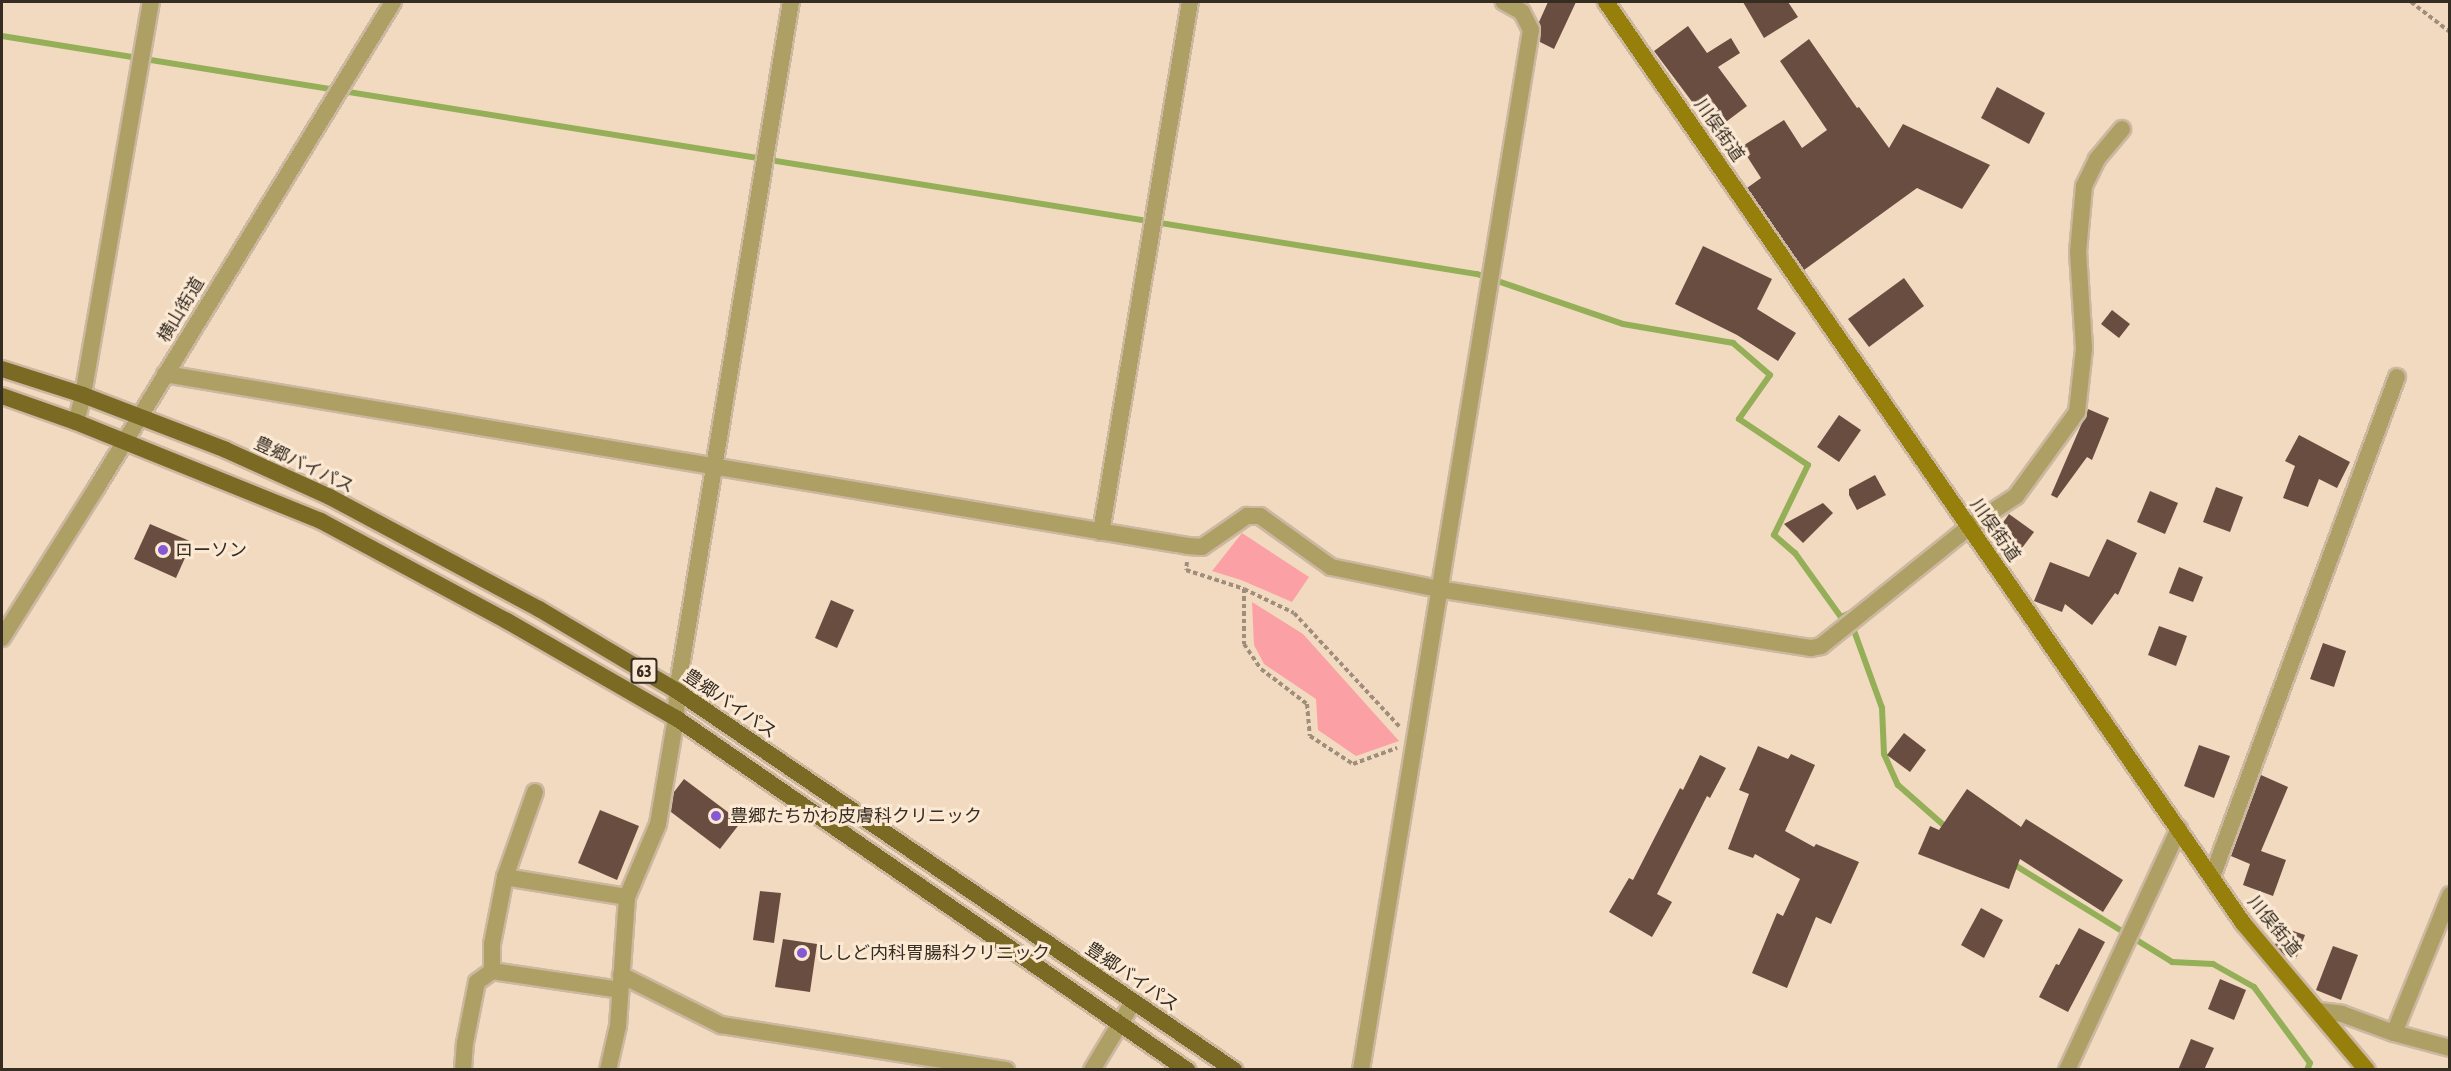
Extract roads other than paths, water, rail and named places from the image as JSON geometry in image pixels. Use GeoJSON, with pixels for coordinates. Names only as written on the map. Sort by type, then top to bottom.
{"type":"FeatureCollection","features":[{"type":"Feature","properties":{"kind":"main road","name":"川俣街道"},"geometry":{"type":"LineString","coordinates":[[1606,2],[2243,923],[2367,1070]]}},
{"type":"Feature","properties":{"kind":"main road","name":"豊郷バイパス"},"geometry":{"type":"LineString","coordinates":[[2,369],[83,395],[139,419],[226,450],[330,497],[539,609],[677,691],[1233,1070]]}},
{"type":"Feature","properties":{"kind":"main road","name":"63"},"geometry":{"type":"LineString","coordinates":[[2,396],[76,422],[321,521],[507,621],[676,718],[1187,1070]]}},
{"type":"Feature","properties":{"kind":"street"},"geometry":{"type":"LineString","coordinates":[[76,422],[83,395],[151,2]]}},
{"type":"Feature","properties":{"kind":"street","name":"横山街道"},"geometry":{"type":"LineString","coordinates":[[2,638],[139,419],[393,2]]}},
{"type":"Feature","properties":{"kind":"street"},"geometry":{"type":"LineString","coordinates":[[608,1070],[618,1026],[627,897],[658,825],[676,718],[677,691],[792,2]]}},
{"type":"Feature","properties":{"kind":"street"},"geometry":{"type":"LineString","coordinates":[[1101,532],[1190,2]]}},
{"type":"Feature","properties":{"kind":"street"},"geometry":{"type":"LineString","coordinates":[[1361,1070],[1531,30],[1522,12],[1504,2]]}},
{"type":"Feature","properties":{"kind":"street"},"geometry":{"type":"LineString","coordinates":[[165,374],[1188,546],[1202,547],[1247,516],[1260,516],[1331,567],[1438,589],[1811,648],[1821,646],[1969,527],[2016,496],[2077,412],[2084,349],[2078,252],[2084,186],[2097,159],[2121,129]]}},
{"type":"Feature","properties":{"kind":"street"},"geometry":{"type":"LineString","coordinates":[[2212,877],[2397,377]]}},
{"type":"Feature","properties":{"kind":"street"},"geometry":{"type":"LineString","coordinates":[[492,971],[492,944],[506,877],[535,792]]}},
{"type":"Feature","properties":{"kind":"street"},"geometry":{"type":"LineString","coordinates":[[2067,1070],[2178,829]]}},
{"type":"Feature","properties":{"kind":"street"},"geometry":{"type":"LineString","coordinates":[[506,877],[627,897]]}},
{"type":"Feature","properties":{"kind":"street"},"geometry":{"type":"LineString","coordinates":[[2394,1033],[2450,895]]}},
{"type":"Feature","properties":{"kind":"street"},"geometry":{"type":"LineString","coordinates":[[463,1070],[465,1043],[477,982],[492,971],[621,982],[721,1025],[1006,1070]]}},
{"type":"Feature","properties":{"kind":"street"},"geometry":{"type":"LineString","coordinates":[[1092,1070],[1133,1002]]}},
{"type":"Feature","properties":{"kind":"street"},"geometry":{"type":"LineString","coordinates":[[2319,1011],[2342,1014],[2394,1033],[2450,1048]]}},
{"type":"Feature","properties":{"kind":"waterway"},"geometry":{"type":"LineString","coordinates":[[2,36],[1477,274],[1623,324],[1733,343],[1770,375],[1739,419],[1808,465],[1774,535],[1795,553],[1841,617],[1848,614],[1882,708],[1884,754],[1898,785],[1947,828]]}},
{"type":"Feature","properties":{"kind":"waterway"},"geometry":{"type":"LineString","coordinates":[[2013,864],[2172,962],[2213,964],[2254,987],[2310,1063],[2307,1070]]}},
{"type":"Feature","properties":{"kind":"place","name":"ローソン"},"geometry":{"type":"Point","coordinates":[163,550]}},
{"type":"Feature","properties":{"kind":"place","name":"豊郷たちかわ皮膚科クリニック"},"geometry":{"type":"Point","coordinates":[716,816]}},
{"type":"Feature","properties":{"kind":"place","name":"ししど内科胃腸科クリニック"},"geometry":{"type":"Point","coordinates":[802,953]}}]}
